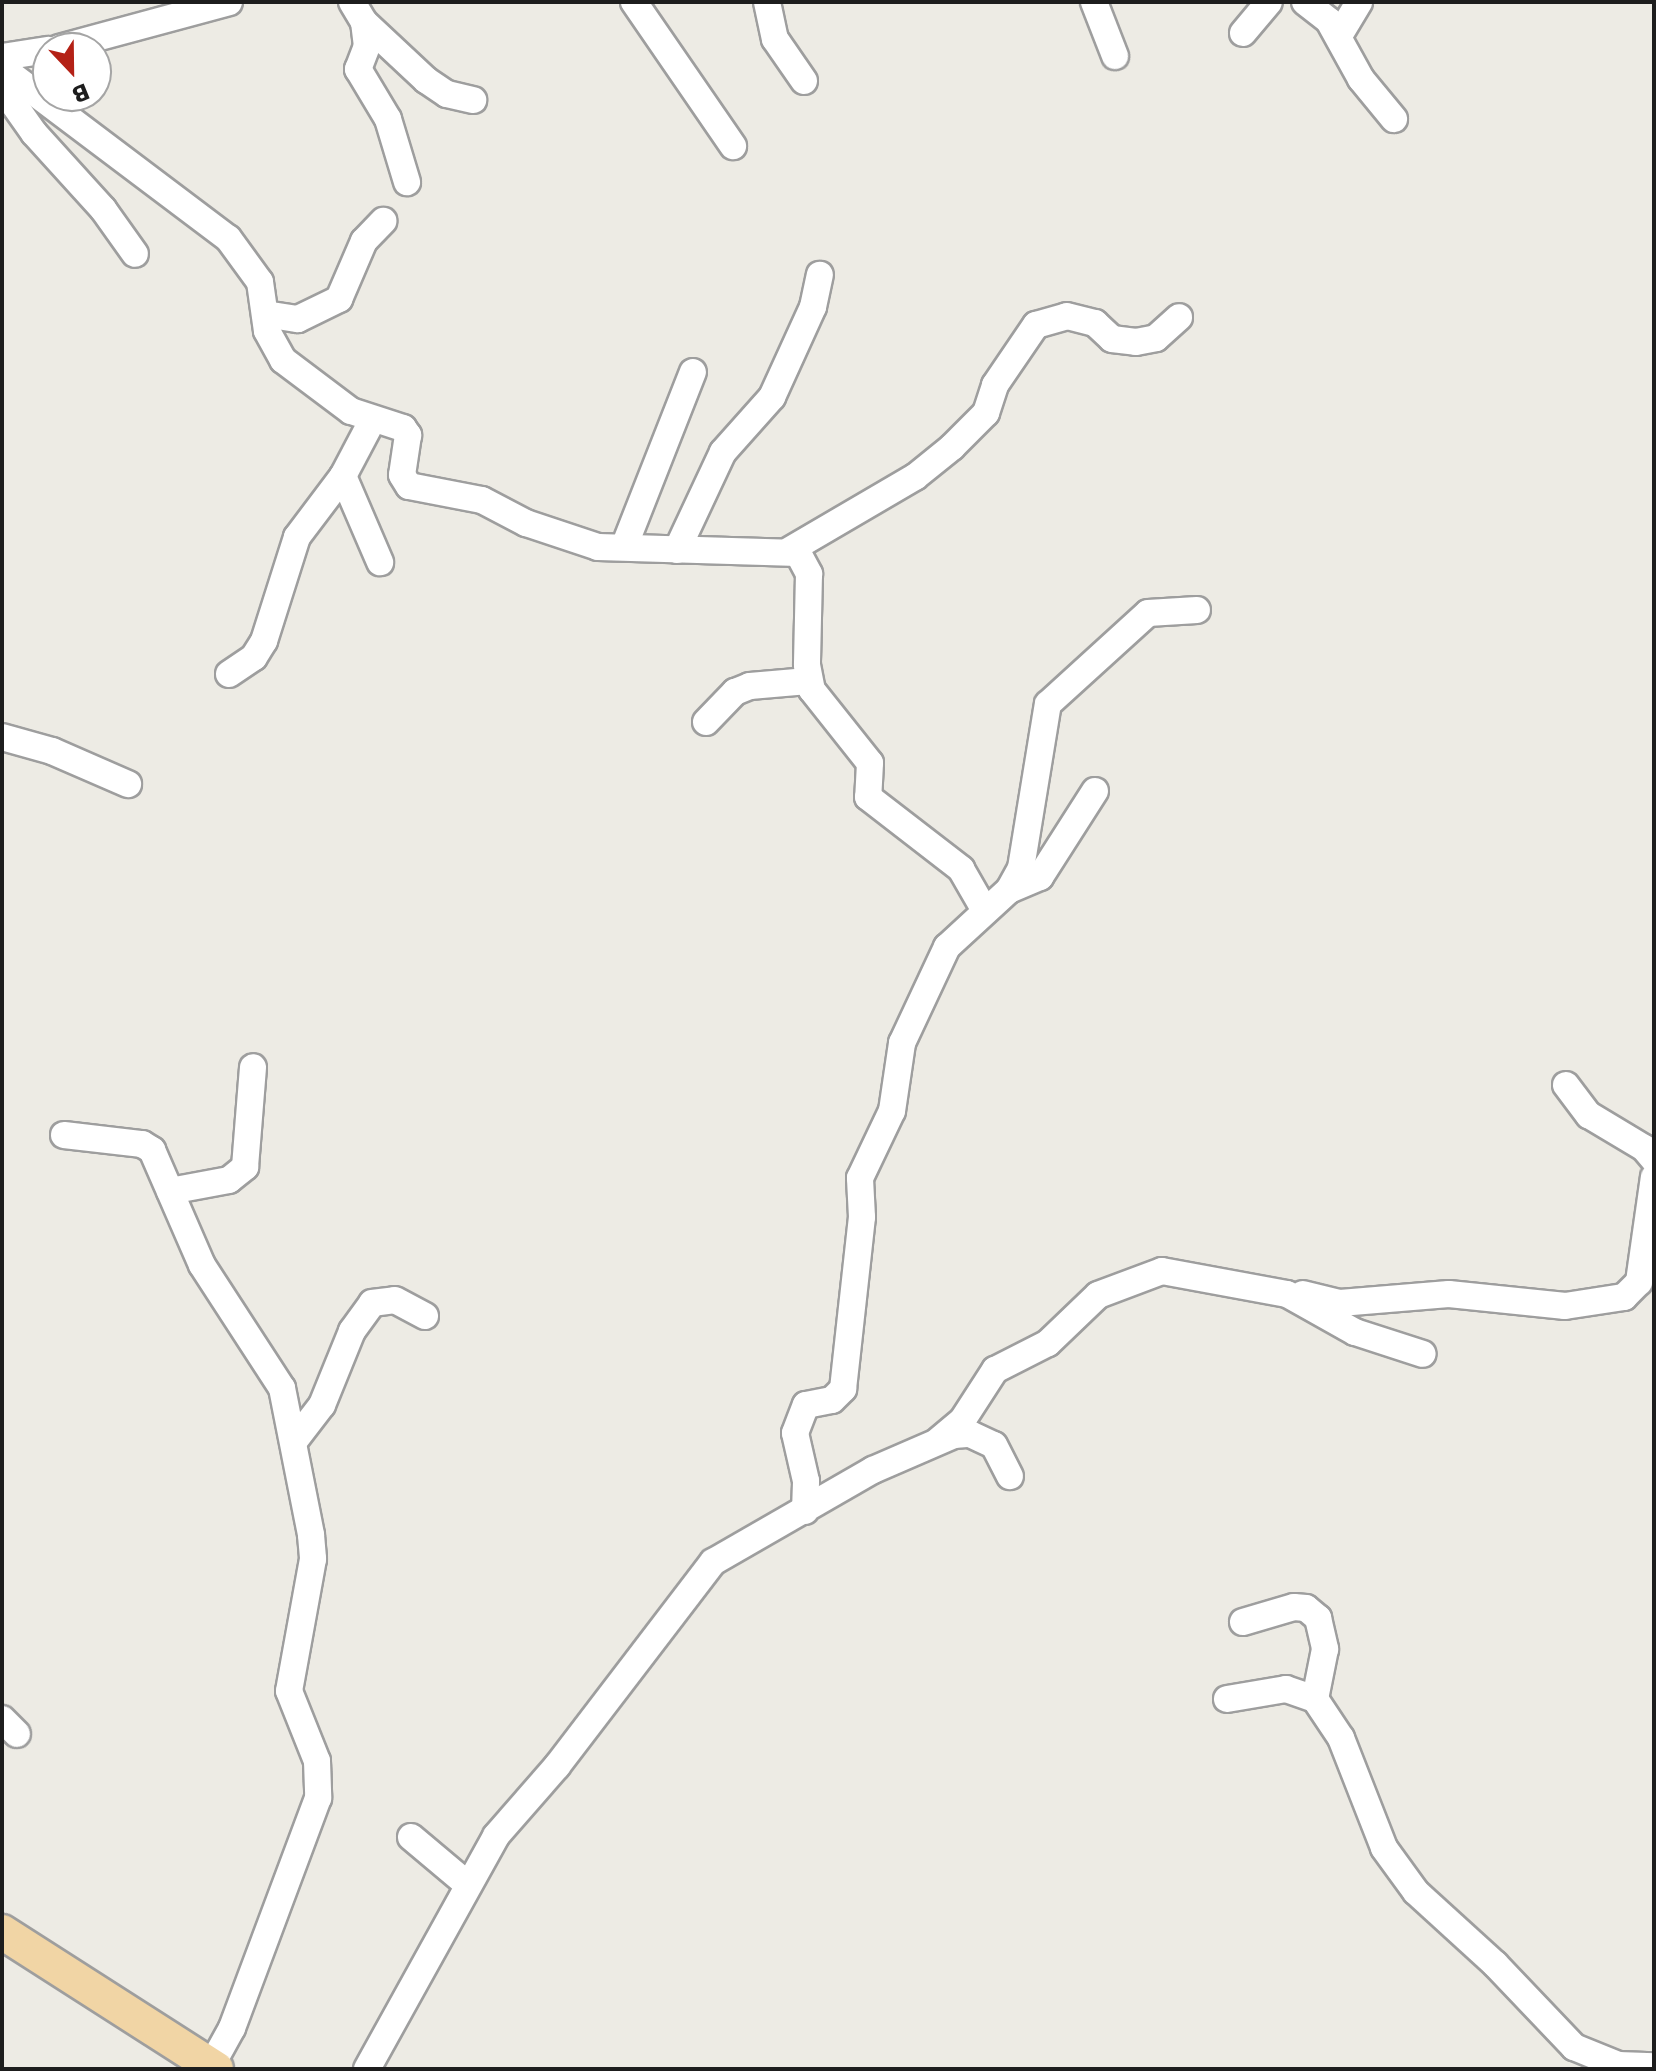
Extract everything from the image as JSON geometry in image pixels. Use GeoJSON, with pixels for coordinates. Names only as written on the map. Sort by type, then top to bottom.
{"type":"FeatureCollection","features":[{"type":"Feature","properties":{"kind":"main road"},"geometry":{"type":"LineString","coordinates":[[2,1932],[213,2067]]}},
{"type":"Feature","properties":{"kind":"street"},"geometry":{"type":"LineString","coordinates":[[112,34],[229,2]]}},
{"type":"Feature","properties":{"kind":"street"},"geometry":{"type":"LineString","coordinates":[[634,2],[733,146]]}},
{"type":"Feature","properties":{"kind":"street"},"geometry":{"type":"LineString","coordinates":[[767,2],[775,39],[804,81]]}},
{"type":"Feature","properties":{"kind":"street"},"geometry":{"type":"LineString","coordinates":[[1094,2],[1115,56]]}},
{"type":"Feature","properties":{"kind":"street"},"geometry":{"type":"LineString","coordinates":[[1243,33],[1269,2]]}},
{"type":"Feature","properties":{"kind":"street"},"geometry":{"type":"LineString","coordinates":[[1305,2],[1340,34],[1361,79],[1394,119]]}},
{"type":"Feature","properties":{"kind":"street"},"geometry":{"type":"LineString","coordinates":[[1340,34],[1359,2]]}},
{"type":"Feature","properties":{"kind":"street"},"geometry":{"type":"LineString","coordinates":[[358,12],[426,80],[447,94],[473,100]]}},
{"type":"Feature","properties":{"kind":"street"},"geometry":{"type":"LineString","coordinates":[[358,12],[367,46],[358,69],[388,119],[407,182]]}},
{"type":"Feature","properties":{"kind":"street"},"geometry":{"type":"LineString","coordinates":[[3,65],[32,55]]}},
{"type":"Feature","properties":{"kind":"street"},"geometry":{"type":"LineString","coordinates":[[3,65],[10,99],[34,133],[103,209],[135,254]]}},
{"type":"Feature","properties":{"kind":"street"},"geometry":{"type":"LineString","coordinates":[[3,65],[228,238],[260,282],[271,343],[283,360],[316,388],[372,421],[403,428],[408,435],[402,475],[409,486],[482,500],[575,540],[624,547],[753,555],[790,550],[915,477],[952,447],[986,413],[995,385],[1036,325],[1067,316],[1095,323],[1112,339],[1136,342],[1156,338],[1179,317]]}},
{"type":"Feature","properties":{"kind":"street"},"geometry":{"type":"LineString","coordinates":[[265,314],[298,319],[339,299],[364,241],[383,221]]}},
{"type":"Feature","properties":{"kind":"street"},"geometry":{"type":"LineString","coordinates":[[677,550],[723,452],[772,397],[813,307],[820,275]]}},
{"type":"Feature","properties":{"kind":"street"},"geometry":{"type":"LineString","coordinates":[[624,547],[693,372]]}},
{"type":"Feature","properties":{"kind":"street"},"geometry":{"type":"LineString","coordinates":[[229,674],[254,657],[264,641],[297,537],[343,476],[372,421]]}},
{"type":"Feature","properties":{"kind":"street"},"geometry":{"type":"LineString","coordinates":[[343,476],[380,562]]}},
{"type":"Feature","properties":{"kind":"street"},"geometry":{"type":"LineString","coordinates":[[790,550],[805,560],[809,574],[808,681],[870,763],[868,797],[961,869],[984,909]]}},
{"type":"Feature","properties":{"kind":"street"},"geometry":{"type":"LineString","coordinates":[[1009,890],[1021,868],[1048,704],[1148,613],[1197,610]]}},
{"type":"Feature","properties":{"kind":"street"},"geometry":{"type":"LineString","coordinates":[[706,722],[735,692],[750,686],[808,681]]}},
{"type":"Feature","properties":{"kind":"street"},"geometry":{"type":"LineString","coordinates":[[2,737],[52,751],[128,784]]}},
{"type":"Feature","properties":{"kind":"street"},"geometry":{"type":"LineString","coordinates":[[805,1511],[806,1481],[795,1433],[806,1405],[839,1397],[843,1389],[862,1217],[860,1178],[892,1111],[902,1043],[916,1007],[956,934],[1009,890],[1040,877],[1095,791]]}},
{"type":"Feature","properties":{"kind":"street"},"geometry":{"type":"LineString","coordinates":[[170,1191],[229,1180],[245,1167],[253,1067]]}},
{"type":"Feature","properties":{"kind":"street"},"geometry":{"type":"LineString","coordinates":[[1566,1085],[1589,1115],[1644,1148],[1654,1160]]}},
{"type":"Feature","properties":{"kind":"street"},"geometry":{"type":"LineString","coordinates":[[64,1135],[142,1144],[152,1150],[202,1265],[282,1388],[295,1440],[313,1559],[289,1691],[317,1761],[318,1798],[232,2028],[213,2067]]}},
{"type":"Feature","properties":{"kind":"street"},"geometry":{"type":"LineString","coordinates":[[367,2069],[496,1836],[557,1766],[713,1562],[939,1440],[962,1421],[995,1370],[1048,1343],[1081,1308],[1119,1285],[1177,1270],[1287,1294],[1351,1303],[1449,1294],[1565,1306],[1624,1297],[1639,1282],[1654,1177]]}},
{"type":"Feature","properties":{"kind":"street"},"geometry":{"type":"LineString","coordinates":[[1287,1294],[1355,1332],[1423,1354]]}},
{"type":"Feature","properties":{"kind":"street"},"geometry":{"type":"LineString","coordinates":[[295,1440],[322,1405],[352,1331],[372,1303],[395,1300],[425,1316]]}},
{"type":"Feature","properties":{"kind":"street"},"geometry":{"type":"LineString","coordinates":[[939,1440],[962,1434],[983,1437],[994,1445],[1010,1476]]}},
{"type":"Feature","properties":{"kind":"street"},"geometry":{"type":"LineString","coordinates":[[1243,1622],[1294,1607],[1306,1608],[1318,1618],[1325,1649],[1315,1699]]}},
{"type":"Feature","properties":{"kind":"street"},"geometry":{"type":"LineString","coordinates":[[1227,1699],[1286,1689],[1315,1699],[1341,1738],[1384,1848],[1416,1892],[1495,1964],[1563,2039],[1601,2060],[1654,2066]]}},
{"type":"Feature","properties":{"kind":"street"},"geometry":{"type":"LineString","coordinates":[[411,1837],[467,1884]]}}]}
